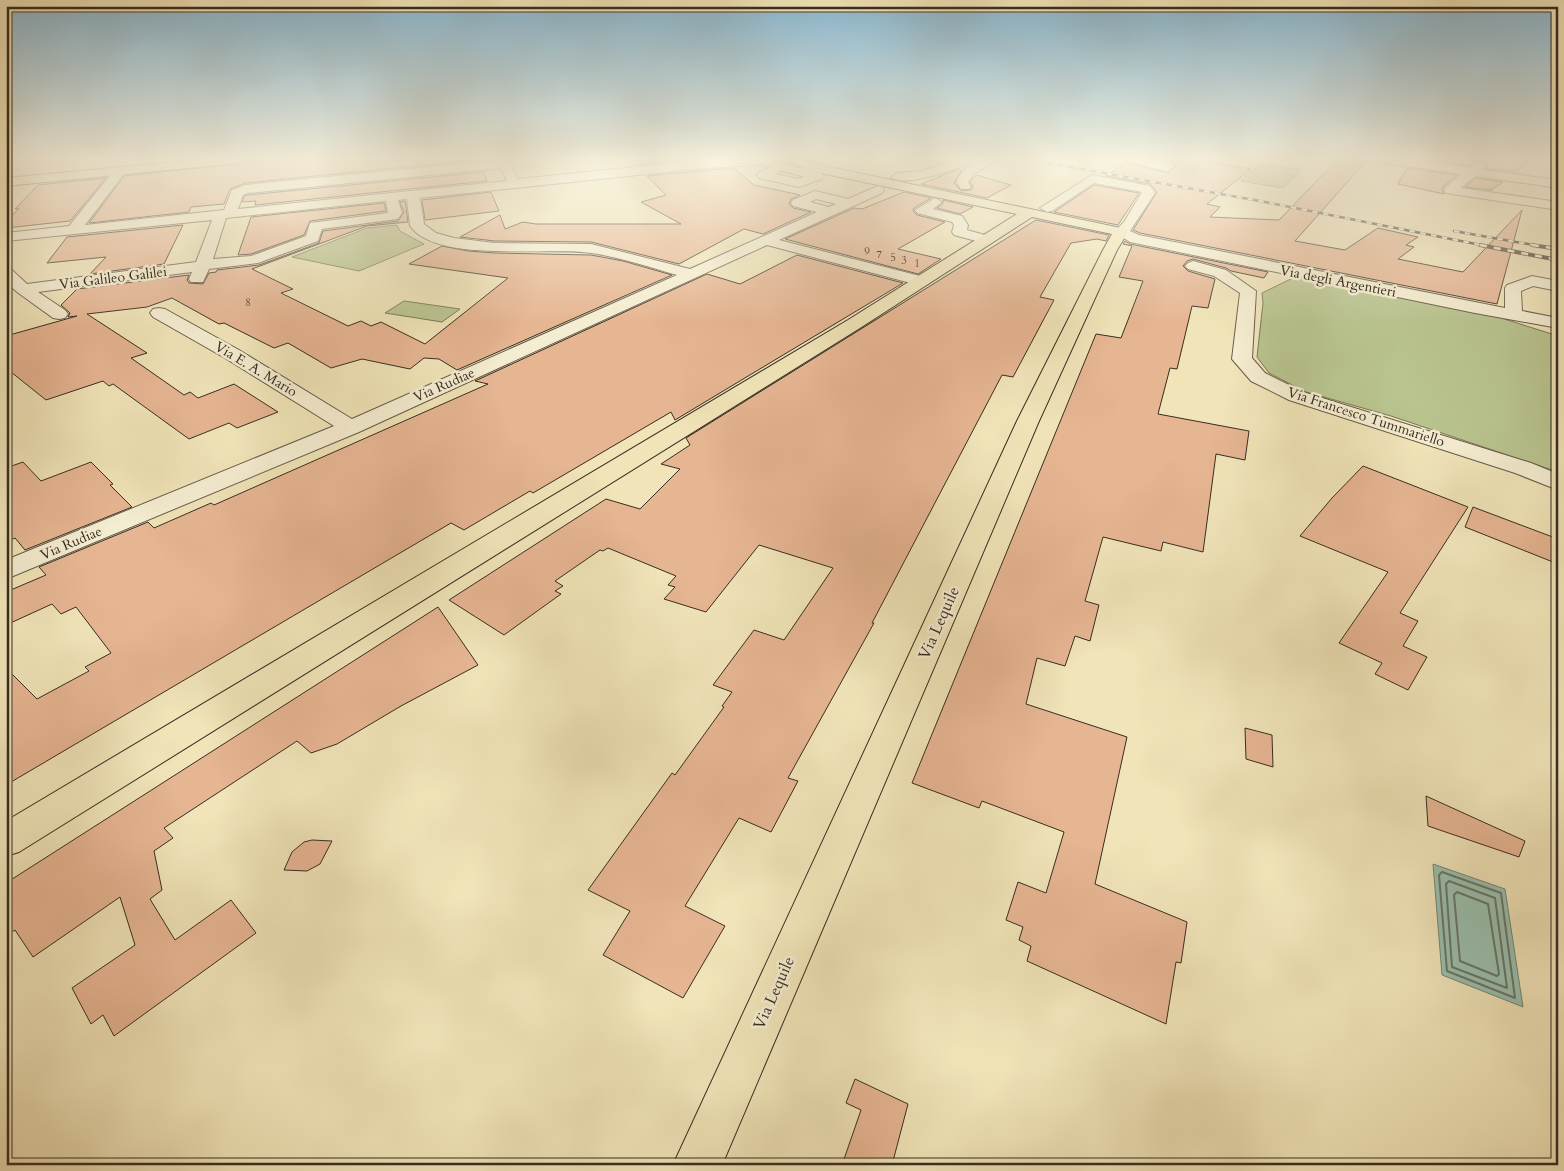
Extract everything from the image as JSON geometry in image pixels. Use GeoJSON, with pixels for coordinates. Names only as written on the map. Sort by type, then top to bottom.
{"type":"FeatureCollection","features":[{"type":"Feature","properties":{"kind":"main road"},"geometry":{"type":"LineString","coordinates":[[1015,215],[1024,216]]}},
{"type":"Feature","properties":{"kind":"main road"},"geometry":{"type":"LineString","coordinates":[[1019,215],[1115,241]]}},
{"type":"Feature","properties":{"kind":"main road"},"geometry":{"type":"LineString","coordinates":[[6,840],[854,324],[1024,216]]}},
{"type":"Feature","properties":{"kind":"main road","name":"Via Lequile"},"geometry":{"type":"LineString","coordinates":[[696,1165],[785,970],[1028,421],[1115,241]]}},
{"type":"Feature","properties":{"kind":"street"},"geometry":{"type":"LineString","coordinates":[[74,230],[86,215]]}},
{"type":"Feature","properties":{"kind":"street"},"geometry":{"type":"LineString","coordinates":[[6,237],[219,215]]}},
{"type":"Feature","properties":{"kind":"street"},"geometry":{"type":"LineString","coordinates":[[195,283],[225,215]]}},
{"type":"Feature","properties":{"kind":"street","name":"Via Galileo Galilei"},"geometry":{"type":"LineString","coordinates":[[23,289],[253,260],[313,238],[316,226],[394,215]]}},
{"type":"Feature","properties":{"kind":"street"},"geometry":{"type":"LineString","coordinates":[[416,215],[417,226],[431,236],[453,242],[495,248],[591,248],[693,274]]}},
{"type":"Feature","properties":{"kind":"street","name":"Via Rudiae"},"geometry":{"type":"LineString","coordinates":[[6,570],[351,427],[825,215]]}},
{"type":"Feature","properties":{"kind":"street"},"geometry":{"type":"LineString","coordinates":[[940,215],[957,219],[962,224],[959,232],[987,240]]}},
{"type":"Feature","properties":{"kind":"street","name":"Via Lequile"},"geometry":{"type":"LineString","coordinates":[[1115,241],[1135,215]]}},
{"type":"Feature","properties":{"kind":"street","name":"Via degli Argentieri"},"geometry":{"type":"LineString","coordinates":[[1115,241],[1135,239],[1558,323]]}},
{"type":"Feature","properties":{"kind":"street"},"geometry":{"type":"LineString","coordinates":[[767,241],[922,281]]}},
{"type":"Feature","properties":{"kind":"street","name":"Via Francesco Tummariello"},"geometry":{"type":"LineString","coordinates":[[1115,241],[1220,273],[1248,291],[1242,359],[1258,377],[1296,396],[1523,468],[1558,483]]}},
{"type":"Feature","properties":{"kind":"street","name":"Via Galileo Galilei"},"geometry":{"type":"LineString","coordinates":[[6,273],[23,289],[59,314]]}},
{"type":"Feature","properties":{"kind":"street"},"geometry":{"type":"LineString","coordinates":[[1514,315],[1513,288],[1532,281],[1558,286]]}},
{"type":"Feature","properties":{"kind":"street","name":"Via E. A. Mario"},"geometry":{"type":"LineString","coordinates":[[159,314],[232,354],[351,427]]}},
{"type":"Feature","properties":{"kind":"green space"},"geometry":{"type":"Polygon","coordinates":[[[397,225],[400,231],[424,244],[359,271],[292,257],[367,228],[397,225]]]}},
{"type":"Feature","properties":{"kind":"green space"},"geometry":{"type":"Polygon","coordinates":[[[1299,275],[1498,317],[1558,336],[1558,472],[1391,416],[1306,392],[1269,373],[1257,357],[1263,303],[1262,293],[1299,275]]]}},
{"type":"Feature","properties":{"kind":"green space"},"geometry":{"type":"Polygon","coordinates":[[[404,301],[460,309],[442,322],[385,313],[404,301]]]}},
{"type":"Feature","properties":{"kind":"water"},"geometry":{"type":"Polygon","coordinates":[[[1433,864],[1505,889],[1523,1007],[1442,975],[1433,864]]]}},
{"type":"Feature","properties":{"kind":"building"},"geometry":{"type":"Polygon","coordinates":[[[13,215],[75,215],[70,221],[6,228],[6,222],[13,215]]]}},
{"type":"Feature","properties":{"kind":"building"},"geometry":{"type":"Polygon","coordinates":[[[95,215],[165,215],[89,223],[95,215]]]}},
{"type":"Feature","properties":{"kind":"building"},"geometry":{"type":"Polygon","coordinates":[[[273,215],[358,215],[310,221],[304,235],[251,254],[238,255],[251,217],[273,215]]]}},
{"type":"Feature","properties":{"kind":"building"},"geometry":{"type":"Polygon","coordinates":[[[402,215],[407,215],[408,222],[367,226],[252,269],[293,289],[281,293],[348,326],[361,321],[371,326],[381,322],[425,344],[508,278],[409,264],[442,246],[468,251],[495,253],[591,255],[623,261],[672,275],[457,370],[439,359],[424,358],[410,369],[362,359],[331,368],[288,343],[274,348],[224,323],[219,324],[172,298],[147,307],[87,314],[147,353],[131,358],[184,395],[190,392],[198,398],[234,384],[278,412],[237,428],[229,423],[189,439],[113,384],[109,386],[103,381],[46,400],[6,368],[6,336],[77,316],[68,317],[70,313],[61,305],[77,289],[189,275],[187,280],[189,283],[203,284],[209,273],[216,272],[217,270],[259,265],[319,243],[323,231],[398,221],[402,215]]]}},
{"type":"Feature","properties":{"kind":"building"},"geometry":{"type":"Polygon","coordinates":[[[424,215],[469,215],[425,220],[424,215]]]}},
{"type":"Feature","properties":{"kind":"building"},"geometry":{"type":"Polygon","coordinates":[[[500,215],[505,229],[523,222],[536,224],[681,224],[664,215],[805,215],[763,234],[744,229],[679,264],[591,242],[495,241],[460,237],[500,215]]]}},
{"type":"Feature","properties":{"kind":"building"},"geometry":{"type":"Polygon","coordinates":[[[839,215],[917,215],[945,222],[898,249],[941,259],[918,274],[785,239],[839,215]]]}},
{"type":"Feature","properties":{"kind":"building"},"geometry":{"type":"Polygon","coordinates":[[[1067,215],[1125,215],[1118,225],[1067,215]]]}},
{"type":"Feature","properties":{"kind":"building"},"geometry":{"type":"Polygon","coordinates":[[[1143,215],[1212,215],[1210,217],[1279,220],[1284,215],[1318,215],[1295,241],[1345,250],[1378,228],[1418,237],[1406,245],[1414,247],[1398,259],[1463,272],[1518,215],[1521,215],[1497,304],[1140,233],[1133,230],[1143,215]]]}},
{"type":"Feature","properties":{"kind":"building"},"geometry":{"type":"Polygon","coordinates":[[[1036,220],[1109,235],[1106,241],[1097,239],[1071,243],[1040,297],[1054,300],[1013,377],[1002,375],[872,623],[874,623],[788,778],[798,781],[771,832],[739,818],[685,906],[725,926],[683,998],[603,955],[630,911],[588,890],[672,773],[675,775],[724,707],[722,706],[732,692],[713,685],[754,630],[784,640],[833,568],[759,545],[706,612],[664,599],[675,587],[668,585],[676,576],[608,548],[603,551],[600,550],[555,581],[563,586],[555,591],[561,594],[504,635],[449,600],[606,499],[640,509],[680,469],[661,464],[690,445],[686,438],[1036,220]]]}},
{"type":"Feature","properties":{"kind":"building"},"geometry":{"type":"Polygon","coordinates":[[[183,225],[164,264],[90,274],[106,257],[47,263],[67,237],[183,225]]]}},
{"type":"Feature","properties":{"kind":"building"},"geometry":{"type":"Polygon","coordinates":[[[1125,241],[1130,244],[1268,272],[1264,278],[1231,271],[1193,259],[1187,261],[1183,266],[1188,271],[1215,279],[1208,308],[1192,306],[1177,369],[1170,368],[1158,414],[1249,431],[1245,460],[1216,454],[1203,552],[1163,542],[1161,551],[1103,537],[1085,601],[1099,605],[1090,641],[1075,636],[1065,666],[1037,658],[1026,704],[1127,737],[1095,884],[1187,922],[1181,963],[1176,962],[1166,1024],[1027,961],[1031,946],[1019,940],[1023,927],[1006,920],[1018,882],[1046,893],[1064,832],[982,801],[979,808],[912,783],[1096,334],[1121,338],[1143,281],[1119,277],[1132,246],[1123,244],[1125,241]]]}},
{"type":"Feature","properties":{"kind":"building"},"geometry":{"type":"Polygon","coordinates":[[[797,255],[903,283],[675,420],[671,412],[533,493],[530,491],[464,530],[451,523],[6,785],[6,668],[37,699],[89,671],[85,667],[111,653],[76,607],[61,614],[52,604],[6,625],[6,592],[46,575],[39,567],[148,522],[154,528],[211,503],[214,505],[488,384],[475,381],[707,274],[740,284],[797,255]]]}},
{"type":"Feature","properties":{"kind":"building"},"geometry":{"type":"Polygon","coordinates":[[[23,462],[41,481],[91,462],[132,507],[25,550],[15,538],[6,542],[6,468],[23,462]]]}},
{"type":"Feature","properties":{"kind":"building"},"geometry":{"type":"Polygon","coordinates":[[[1363,466],[1468,507],[1400,613],[1418,621],[1403,646],[1427,657],[1408,690],[1375,674],[1382,663],[1339,643],[1388,572],[1300,536],[1332,498],[1363,466]]]}},
{"type":"Feature","properties":{"kind":"building"},"geometry":{"type":"Polygon","coordinates":[[[1473,507],[1558,539],[1558,564],[1465,527],[1473,507]]]}},
{"type":"Feature","properties":{"kind":"building"},"geometry":{"type":"Polygon","coordinates":[[[438,607],[478,665],[401,706],[337,744],[311,753],[297,741],[164,828],[173,838],[154,851],[162,890],[150,899],[175,940],[231,900],[256,933],[114,1036],[103,1015],[91,1024],[72,988],[135,945],[120,897],[33,957],[15,930],[6,936],[6,883],[438,607]]]}},
{"type":"Feature","properties":{"kind":"building"},"geometry":{"type":"Polygon","coordinates":[[[1245,728],[1272,735],[1273,767],[1246,759],[1245,728]]]}},
{"type":"Feature","properties":{"kind":"building"},"geometry":{"type":"Polygon","coordinates":[[[1426,796],[1525,841],[1519,857],[1428,826],[1426,796]]]}},
{"type":"Feature","properties":{"kind":"building"},"geometry":{"type":"Polygon","coordinates":[[[312,840],[332,841],[320,864],[307,871],[284,870],[292,852],[304,842],[312,840]]]}},
{"type":"Feature","properties":{"kind":"building"},"geometry":{"type":"Polygon","coordinates":[[[855,1079],[908,1104],[892,1165],[842,1165],[861,1110],[846,1103],[855,1079]]]}},
{"type":"Feature","properties":{"kind":"railway"},"geometry":{"type":"LineString","coordinates":[[1329,215],[1486,246]]}},
{"type":"Feature","properties":{"kind":"railway"},"geometry":{"type":"LineString","coordinates":[[1454,231],[1539,246]]}},
{"type":"Feature","properties":{"kind":"railway"},"geometry":{"type":"LineString","coordinates":[[1480,245],[1558,260]]}},
{"type":"Feature","properties":{"kind":"railway"},"geometry":{"type":"LineString","coordinates":[[1532,245],[1558,249]]}}]}
